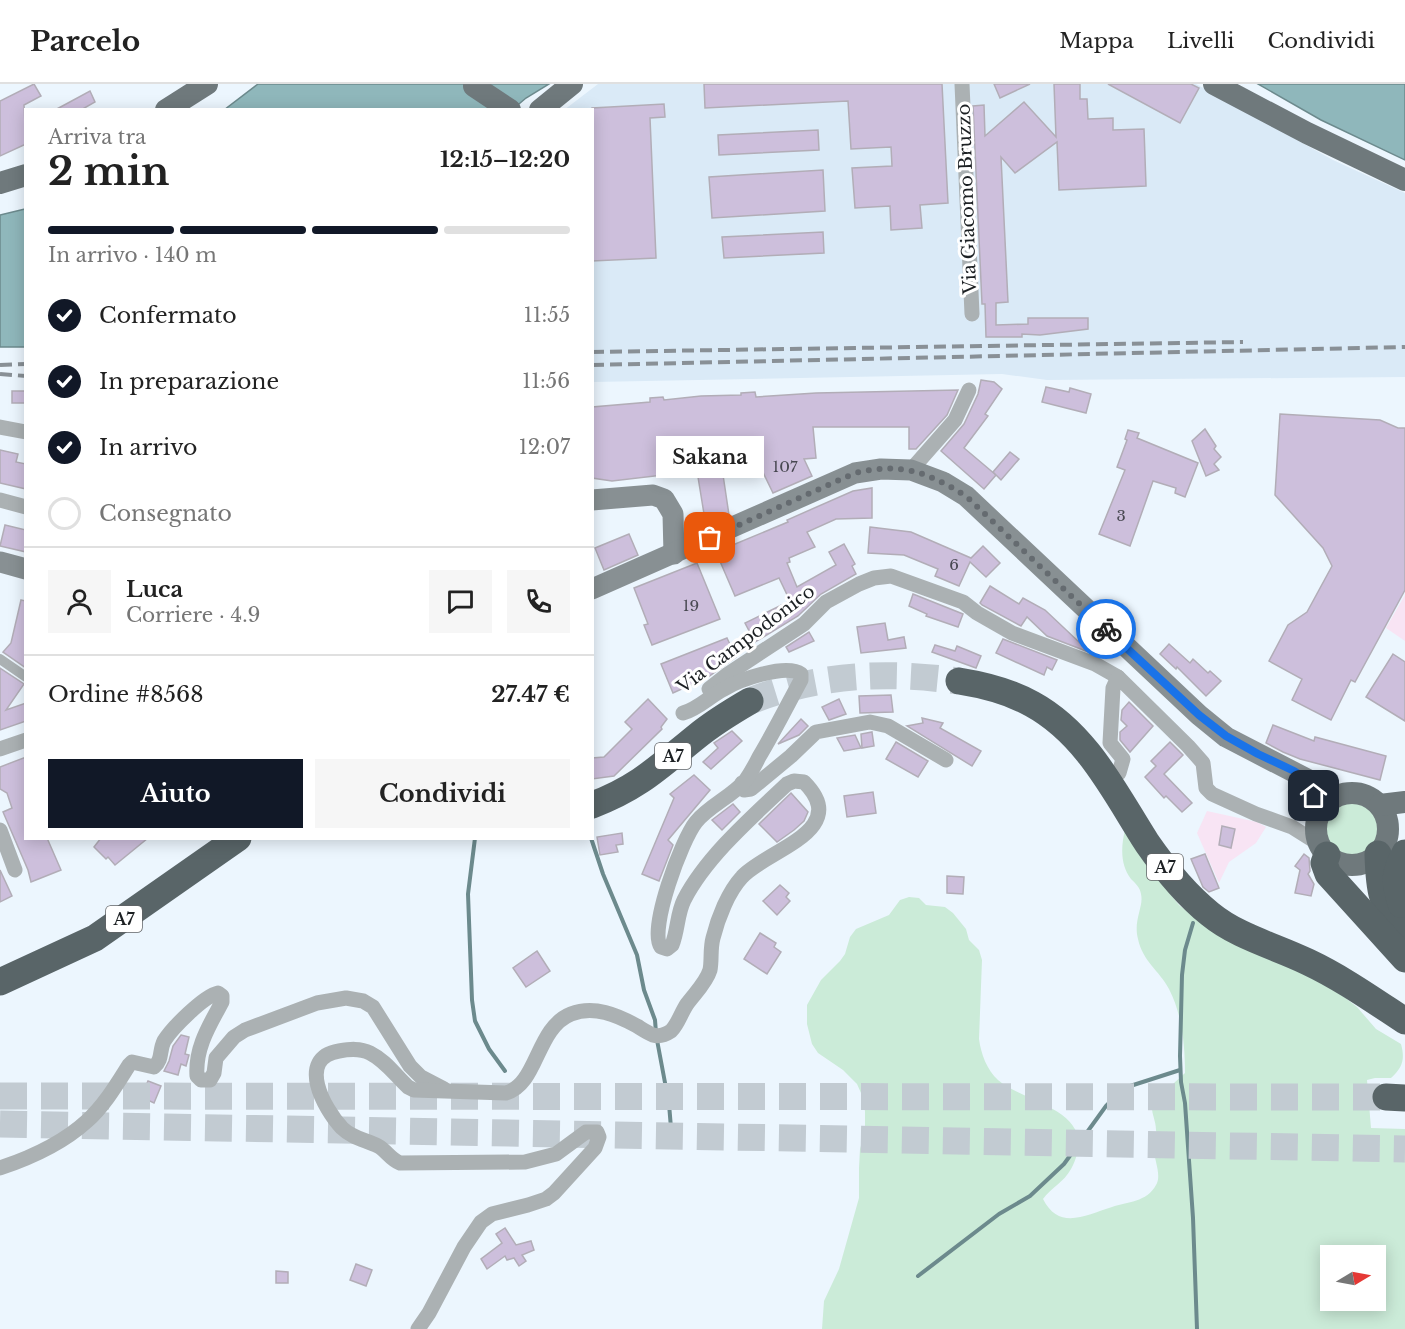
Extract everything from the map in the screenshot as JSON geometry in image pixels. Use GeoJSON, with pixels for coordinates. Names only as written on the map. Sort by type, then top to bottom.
{"type":"FeatureCollection","features":[{"type":"Feature","properties":{"kind":"highway","name":"A7"},"geometry":{"type":"LineString","coordinates":[[959,681],[1004,691],[1033,704],[1067,730],[1102,771],[1148,844],[1174,879],[1193,900],[1213,916],[1230,928],[1333,974],[1405,1021]]}},
{"type":"Feature","properties":{"kind":"highway","name":"A7"},"geometry":{"type":"LineString","coordinates":[[594,804],[609,799],[645,779],[696,736],[750,701]]}},
{"type":"Feature","properties":{"kind":"highway"},"geometry":{"type":"LineString","coordinates":[[1320,834],[1328,874],[1405,959]]}},
{"type":"Feature","properties":{"kind":"highway","name":"A7"},"geometry":{"type":"LineString","coordinates":[[0,982],[95,938],[235,840]]}},
{"type":"Feature","properties":{"kind":"highway"},"geometry":{"type":"LineString","coordinates":[[1394,840],[1397,867],[1394,883],[1401,905],[1405,910]]}},
{"type":"Feature","properties":{"kind":"highway"},"geometry":{"type":"LineString","coordinates":[[1394,840],[1378,885],[1391,916],[1405,931]]}},
{"type":"Feature","properties":{"kind":"main road"},"geometry":{"type":"LineString","coordinates":[[168,108],[207,84]]}},
{"type":"Feature","properties":{"kind":"main road"},"geometry":{"type":"LineString","coordinates":[[542,108],[572,84]]}},
{"type":"Feature","properties":{"kind":"main road"},"geometry":{"type":"LineString","coordinates":[[1214,84],[1307,133],[1405,180]]}},
{"type":"Feature","properties":{"kind":"main road"},"geometry":{"type":"LineString","coordinates":[[473,85],[488,108]]}},
{"type":"Feature","properties":{"kind":"main road"},"geometry":{"type":"LineString","coordinates":[[473,85],[507,108]]}},
{"type":"Feature","properties":{"kind":"main road"},"geometry":{"type":"LineString","coordinates":[[0,183],[24,176]]}},
{"type":"Feature","properties":{"kind":"main road"},"geometry":{"type":"LineString","coordinates":[[594,588],[674,544],[848,476],[869,470],[903,470],[943,482],[966,496],[1139,661],[1226,736],[1338,795]]}},
{"type":"Feature","properties":{"kind":"main road"},"geometry":{"type":"LineString","coordinates":[[594,500],[653,495],[660,497],[672,509],[674,544]]}},
{"type":"Feature","properties":{"kind":"main road"},"geometry":{"type":"LineString","coordinates":[[0,562],[24,568]]}},
{"type":"Feature","properties":{"kind":"main road"},"geometry":{"type":"LineString","coordinates":[[1308,780],[1320,834],[1336,862],[1358,865],[1369,861],[1394,840],[1380,805],[1360,793],[1338,795],[1324,805],[1320,834]]}},
{"type":"Feature","properties":{"kind":"main road"},"geometry":{"type":"LineString","coordinates":[[1380,805],[1405,802]]}},
{"type":"Feature","properties":{"kind":"street","name":"Via Giacomo Bruzzo"},"geometry":{"type":"LineString","coordinates":[[962,84],[972,314]]}},
{"type":"Feature","properties":{"kind":"street"},"geometry":{"type":"LineString","coordinates":[[903,470],[955,420],[969,390]]}},
{"type":"Feature","properties":{"kind":"street"},"geometry":{"type":"LineString","coordinates":[[0,427],[24,432]]}},
{"type":"Feature","properties":{"kind":"street"},"geometry":{"type":"LineString","coordinates":[[0,500],[24,506]]}},
{"type":"Feature","properties":{"kind":"street","name":"Via Campodonico"},"geometry":{"type":"LineString","coordinates":[[418,1329],[464,1247],[481,1222],[492,1214],[546,1199],[554,1193],[595,1148],[598,1141],[597,1132],[586,1132],[556,1154],[525,1162],[400,1163],[394,1161],[380,1147],[353,1136],[341,1127],[323,1101],[317,1086],[316,1074],[320,1063],[328,1055],[346,1050],[361,1050],[381,1059],[408,1087],[414,1090],[482,1094],[512,1091],[524,1079],[553,1026],[573,1013],[602,1011],[624,1019],[653,1035],[660,1036],[671,1031],[710,972],[713,937],[735,886],[750,870],[799,840],[815,824],[818,814],[812,790],[804,782],[794,781],[787,784],[732,837],[701,874],[683,902],[672,945],[667,948],[661,947],[657,940],[660,914],[673,869],[690,829],[702,815],[742,783],[770,738],[801,680],[801,674],[794,670],[757,676],[724,689],[683,713],[685,709],[728,674],[804,624],[826,602],[874,578],[891,576],[963,602],[1011,633],[1095,664],[1118,677]]}},
{"type":"Feature","properties":{"kind":"street"},"geometry":{"type":"LineString","coordinates":[[0,659],[24,676]]}},
{"type":"Feature","properties":{"kind":"street"},"geometry":{"type":"LineString","coordinates":[[1119,773],[1124,759],[1110,743],[1113,688],[1118,677],[1203,763],[1206,788],[1212,794],[1256,814],[1320,834]]}},
{"type":"Feature","properties":{"kind":"street"},"geometry":{"type":"LineString","coordinates":[[742,783],[744,790],[751,789],[816,732],[870,722],[888,726],[945,760]]}},
{"type":"Feature","properties":{"kind":"street"},"geometry":{"type":"LineString","coordinates":[[0,750],[24,741]]}},
{"type":"Feature","properties":{"kind":"street"},"geometry":{"type":"LineString","coordinates":[[1060,741],[1064,741],[1088,768],[1104,800],[1106,802],[1109,800]]}},
{"type":"Feature","properties":{"kind":"street"},"geometry":{"type":"LineString","coordinates":[[0,830],[15,870]]}},
{"type":"Feature","properties":{"kind":"street"},"geometry":{"type":"LineString","coordinates":[[0,1168],[24,1160],[86,1123],[132,1062],[154,1067],[161,1058],[163,1043],[172,1030],[208,997],[218,993],[222,996],[222,1002],[202,1039],[197,1057],[197,1076],[201,1080],[210,1080],[214,1073],[216,1058],[234,1037],[245,1030],[317,1003],[346,998],[363,1001],[373,1007],[410,1066],[421,1077],[449,1092]]}},
{"type":"Feature","properties":{"kind":"shaded area"},"geometry":{"type":"Polygon","coordinates":[[[258,84],[549,84],[514,108],[227,108],[258,84]]]}},
{"type":"Feature","properties":{"kind":"shaded area"},"geometry":{"type":"Polygon","coordinates":[[[598,84],[1196,84],[1333,160],[1405,193],[1405,377],[1047,380],[1002,374],[594,382],[594,108],[567,108],[598,84]]]}},
{"type":"Feature","properties":{"kind":"shaded area"},"geometry":{"type":"Polygon","coordinates":[[[1258,84],[1405,84],[1405,160],[1321,120],[1258,84]]]}},
{"type":"Feature","properties":{"kind":"shaded area"},"geometry":{"type":"Polygon","coordinates":[[[24,209],[24,347],[0,347],[0,215],[24,209]]]}},
{"type":"Feature","properties":{"kind":"shaded area"},"geometry":{"type":"Polygon","coordinates":[[[1405,595],[1405,641],[1386,628],[1405,595]]]}},
{"type":"Feature","properties":{"kind":"shaded area"},"geometry":{"type":"Polygon","coordinates":[[[1207,811],[1257,822],[1266,827],[1256,843],[1229,862],[1219,883],[1197,833],[1207,811]]]}},
{"type":"Feature","properties":{"kind":"green space"},"geometry":{"type":"Polygon","coordinates":[[[1352,803],[1362,805],[1370,811],[1376,819],[1378,829],[1376,839],[1370,847],[1362,853],[1352,855],[1342,853],[1334,847],[1328,839],[1326,829],[1328,819],[1334,811],[1342,805],[1352,803]]]}},
{"type":"Feature","properties":{"kind":"green space"},"geometry":{"type":"Polygon","coordinates":[[[1125,830],[1143,860],[1179,905],[1212,931],[1320,978],[1357,1007],[1376,1029],[1401,1044],[1402,1062],[1395,1074],[1391,1078],[1367,1080],[1371,1128],[1405,1129],[1405,1329],[822,1329],[824,1301],[839,1269],[859,1198],[860,1149],[865,1131],[865,1111],[857,1084],[843,1070],[818,1053],[812,1044],[807,1024],[807,1005],[821,980],[845,954],[850,937],[856,929],[889,915],[900,900],[909,897],[919,898],[926,905],[945,907],[966,929],[969,940],[979,950],[982,960],[979,1039],[988,1067],[998,1080],[1011,1089],[1058,1112],[1070,1122],[1077,1134],[1078,1149],[1071,1169],[1043,1199],[1049,1209],[1065,1218],[1083,1216],[1142,1198],[1156,1185],[1158,1172],[1154,1149],[1156,1132],[1152,1103],[1185,1073],[1183,1041],[1180,1019],[1169,989],[1140,947],[1137,926],[1142,899],[1138,887],[1127,874],[1122,849],[1125,830]]]}},
{"type":"Feature","properties":{"kind":"building"},"geometry":{"type":"Polygon","coordinates":[[[34,84],[41,96],[24,105],[24,145],[0,156],[0,101],[34,84]]]}},
{"type":"Feature","properties":{"kind":"building"},"geometry":{"type":"Polygon","coordinates":[[[704,84],[942,84],[948,203],[920,205],[922,228],[891,230],[890,206],[855,208],[852,168],[892,166],[891,147],[851,149],[848,101],[705,108],[704,84]]]}},
{"type":"Feature","properties":{"kind":"building"},"geometry":{"type":"Polygon","coordinates":[[[994,84],[1030,84],[1000,98],[994,84]]]}},
{"type":"Feature","properties":{"kind":"building"},"geometry":{"type":"Polygon","coordinates":[[[1054,84],[1080,84],[1080,99],[1087,99],[1088,119],[1113,118],[1113,130],[1144,129],[1146,186],[1059,190],[1057,142],[1015,173],[1001,157],[1008,302],[996,303],[996,325],[1028,324],[1028,318],[1088,318],[1088,329],[1040,335],[1022,334],[1022,337],[986,337],[985,304],[982,304],[973,106],[984,105],[985,136],[1024,102],[1056,137],[1054,84]]]}},
{"type":"Feature","properties":{"kind":"building"},"geometry":{"type":"Polygon","coordinates":[[[1108,84],[1191,84],[1199,88],[1180,123],[1108,84]]]}},
{"type":"Feature","properties":{"kind":"building"},"geometry":{"type":"Polygon","coordinates":[[[90,91],[95,102],[84,108],[59,108],[90,91]]]}},
{"type":"Feature","properties":{"kind":"building"},"geometry":{"type":"Polygon","coordinates":[[[664,104],[665,117],[650,118],[656,258],[594,261],[594,108],[592,108],[664,104]]]}},
{"type":"Feature","properties":{"kind":"building"},"geometry":{"type":"Polygon","coordinates":[[[818,130],[819,150],[719,155],[718,135],[818,130]]]}},
{"type":"Feature","properties":{"kind":"building"},"geometry":{"type":"Polygon","coordinates":[[[823,170],[825,211],[712,218],[709,177],[823,170]]]}},
{"type":"Feature","properties":{"kind":"building"},"geometry":{"type":"Polygon","coordinates":[[[823,232],[824,253],[724,258],[722,237],[823,232]]]}},
{"type":"Feature","properties":{"kind":"building"},"geometry":{"type":"Polygon","coordinates":[[[981,380],[994,382],[1002,389],[985,414],[988,416],[964,448],[996,475],[984,489],[941,451],[964,424],[978,394],[981,380]]]}},
{"type":"Feature","properties":{"kind":"building"},"geometry":{"type":"Polygon","coordinates":[[[1046,387],[1069,392],[1070,388],[1091,394],[1086,413],[1042,402],[1046,387]]]}},
{"type":"Feature","properties":{"kind":"building"},"geometry":{"type":"Polygon","coordinates":[[[958,390],[947,415],[916,449],[909,449],[909,427],[813,427],[816,458],[804,459],[812,476],[773,493],[759,464],[722,468],[729,515],[723,517],[705,520],[697,471],[612,481],[594,478],[594,407],[650,402],[650,398],[663,397],[664,400],[755,392],[756,397],[816,393],[958,390]]]}},
{"type":"Feature","properties":{"kind":"building"},"geometry":{"type":"Polygon","coordinates":[[[12,391],[24,391],[24,403],[12,403],[12,391]]]}},
{"type":"Feature","properties":{"kind":"building"},"geometry":{"type":"Polygon","coordinates":[[[1280,414],[1380,420],[1398,428],[1405,428],[1405,590],[1355,682],[1351,680],[1331,720],[1292,700],[1302,679],[1269,661],[1288,625],[1307,612],[1332,566],[1323,548],[1275,495],[1280,414]]]}},
{"type":"Feature","properties":{"kind":"building"},"geometry":{"type":"Polygon","coordinates":[[[1205,429],[1216,446],[1214,449],[1221,457],[1214,464],[1219,470],[1206,476],[1192,441],[1205,429]]]}},
{"type":"Feature","properties":{"kind":"building"},"geometry":{"type":"Polygon","coordinates":[[[1128,430],[1139,433],[1137,438],[1198,463],[1185,497],[1175,493],[1176,488],[1153,481],[1130,546],[1099,534],[1125,470],[1117,467],[1127,440],[1125,439],[1128,430]]]}},
{"type":"Feature","properties":{"kind":"building"},"geometry":{"type":"Polygon","coordinates":[[[0,450],[18,454],[16,462],[24,464],[24,489],[0,483],[0,450]]]}},
{"type":"Feature","properties":{"kind":"building"},"geometry":{"type":"Polygon","coordinates":[[[1010,452],[1019,459],[1001,480],[993,472],[1010,452]]]}},
{"type":"Feature","properties":{"kind":"building"},"geometry":{"type":"Polygon","coordinates":[[[872,488],[872,518],[836,519],[807,532],[815,547],[789,558],[790,562],[787,563],[797,587],[836,565],[829,552],[844,544],[855,564],[852,566],[856,574],[821,594],[798,616],[755,642],[745,623],[790,601],[779,578],[735,596],[716,552],[788,522],[787,520],[853,491],[872,488]]]}},
{"type":"Feature","properties":{"kind":"building"},"geometry":{"type":"Polygon","coordinates":[[[5,525],[24,530],[24,552],[0,546],[5,525]]]}},
{"type":"Feature","properties":{"kind":"building"},"geometry":{"type":"Polygon","coordinates":[[[870,527],[911,532],[971,558],[983,546],[1000,563],[986,577],[970,562],[959,586],[935,576],[938,569],[904,555],[868,553],[870,527]]]}},
{"type":"Feature","properties":{"kind":"building"},"geometry":{"type":"Polygon","coordinates":[[[629,534],[638,555],[604,570],[595,548],[629,534]]]}},
{"type":"Feature","properties":{"kind":"building"},"geometry":{"type":"Polygon","coordinates":[[[697,563],[720,619],[652,645],[644,625],[648,624],[634,588],[697,563]]]}},
{"type":"Feature","properties":{"kind":"building"},"geometry":{"type":"Polygon","coordinates":[[[990,586],[1019,604],[1023,598],[1045,610],[1080,643],[1084,639],[1104,658],[1047,636],[1027,617],[1021,626],[982,605],[980,603],[990,586]]]}},
{"type":"Feature","properties":{"kind":"building"},"geometry":{"type":"Polygon","coordinates":[[[913,594],[963,614],[958,627],[926,616],[927,614],[909,606],[913,594]]]}},
{"type":"Feature","properties":{"kind":"building"},"geometry":{"type":"Polygon","coordinates":[[[21,600],[24,601],[24,667],[3,652],[11,643],[21,600]]]}},
{"type":"Feature","properties":{"kind":"building"},"geometry":{"type":"Polygon","coordinates":[[[885,623],[888,640],[904,637],[906,648],[861,653],[857,627],[885,623]]]}},
{"type":"Feature","properties":{"kind":"building"},"geometry":{"type":"Polygon","coordinates":[[[809,632],[814,641],[789,652],[786,647],[809,632]]]}},
{"type":"Feature","properties":{"kind":"building"},"geometry":{"type":"Polygon","coordinates":[[[727,638],[736,657],[708,677],[673,693],[661,664],[727,638]]]}},
{"type":"Feature","properties":{"kind":"building"},"geometry":{"type":"Polygon","coordinates":[[[1003,639],[1057,660],[1052,670],[1047,667],[1044,675],[996,653],[1003,639]]]}},
{"type":"Feature","properties":{"kind":"building"},"geometry":{"type":"Polygon","coordinates":[[[1169,644],[1190,663],[1193,659],[1221,681],[1206,696],[1177,667],[1176,669],[1160,654],[1169,644]]]}},
{"type":"Feature","properties":{"kind":"building"},"geometry":{"type":"Polygon","coordinates":[[[935,645],[955,651],[957,646],[981,656],[976,668],[932,652],[935,645]]]}},
{"type":"Feature","properties":{"kind":"building"},"geometry":{"type":"Polygon","coordinates":[[[1393,654],[1405,662],[1405,721],[1366,697],[1393,654]]]}},
{"type":"Feature","properties":{"kind":"building"},"geometry":{"type":"Polygon","coordinates":[[[0,668],[24,684],[6,710],[24,704],[24,722],[0,730],[0,668]]]}},
{"type":"Feature","properties":{"kind":"building"},"geometry":{"type":"Polygon","coordinates":[[[891,695],[893,712],[860,713],[859,696],[891,695]]]}},
{"type":"Feature","properties":{"kind":"building"},"geometry":{"type":"Polygon","coordinates":[[[648,699],[667,719],[662,729],[614,776],[594,779],[594,758],[604,757],[632,729],[625,722],[648,699]]]}},
{"type":"Feature","properties":{"kind":"building"},"geometry":{"type":"Polygon","coordinates":[[[839,699],[846,714],[829,720],[822,707],[839,699]]]}},
{"type":"Feature","properties":{"kind":"building"},"geometry":{"type":"Polygon","coordinates":[[[1129,702],[1153,726],[1130,752],[1120,740],[1120,732],[1127,726],[1121,720],[1122,710],[1129,702]]]}},
{"type":"Feature","properties":{"kind":"building"},"geometry":{"type":"Polygon","coordinates":[[[922,718],[943,723],[940,728],[981,751],[972,766],[907,726],[923,723],[922,718]]]}},
{"type":"Feature","properties":{"kind":"building"},"geometry":{"type":"Polygon","coordinates":[[[801,719],[808,726],[799,735],[778,744],[801,719]]]}},
{"type":"Feature","properties":{"kind":"building"},"geometry":{"type":"Polygon","coordinates":[[[1273,725],[1314,741],[1315,737],[1386,756],[1380,780],[1300,759],[1283,752],[1266,743],[1273,725]]]}},
{"type":"Feature","properties":{"kind":"building"},"geometry":{"type":"Polygon","coordinates":[[[732,731],[742,741],[711,769],[703,762],[718,748],[714,743],[732,731]]]}},
{"type":"Feature","properties":{"kind":"building"},"geometry":{"type":"Polygon","coordinates":[[[872,732],[874,746],[862,748],[861,734],[872,732]]]}},
{"type":"Feature","properties":{"kind":"building"},"geometry":{"type":"Polygon","coordinates":[[[855,735],[861,748],[844,751],[837,738],[855,735]]]}},
{"type":"Feature","properties":{"kind":"building"},"geometry":{"type":"Polygon","coordinates":[[[896,742],[928,761],[918,777],[886,759],[896,742]]]}},
{"type":"Feature","properties":{"kind":"building"},"geometry":{"type":"Polygon","coordinates":[[[1170,742],[1183,755],[1164,774],[1192,803],[1182,812],[1166,796],[1164,798],[1145,777],[1156,766],[1151,761],[1170,742]]]}},
{"type":"Feature","properties":{"kind":"building"},"geometry":{"type":"Polygon","coordinates":[[[24,758],[24,840],[48,840],[61,870],[31,882],[3,812],[12,808],[7,793],[0,789],[0,767],[24,758]]]}},
{"type":"Feature","properties":{"kind":"building"},"geometry":{"type":"Polygon","coordinates":[[[694,775],[710,790],[668,840],[673,845],[659,881],[642,874],[674,798],[670,794],[694,775]]]}},
{"type":"Feature","properties":{"kind":"building"},"geometry":{"type":"Polygon","coordinates":[[[873,792],[876,813],[847,817],[844,796],[873,792]]]}},
{"type":"Feature","properties":{"kind":"building"},"geometry":{"type":"Polygon","coordinates":[[[791,793],[808,812],[804,821],[777,842],[759,824],[791,793]]]}},
{"type":"Feature","properties":{"kind":"building"},"geometry":{"type":"Polygon","coordinates":[[[733,804],[740,812],[722,830],[712,820],[733,804]]]}},
{"type":"Feature","properties":{"kind":"building"},"geometry":{"type":"Polygon","coordinates":[[[1222,826],[1235,829],[1231,848],[1219,845],[1222,826]]]}},
{"type":"Feature","properties":{"kind":"building"},"geometry":{"type":"Polygon","coordinates":[[[622,833],[623,844],[616,845],[618,852],[600,855],[597,837],[622,833]]]}},
{"type":"Feature","properties":{"kind":"building"},"geometry":{"type":"Polygon","coordinates":[[[99,840],[146,840],[115,865],[94,847],[99,840]]]}},
{"type":"Feature","properties":{"kind":"building"},"geometry":{"type":"Polygon","coordinates":[[[1205,854],[1219,888],[1209,892],[1203,887],[1191,859],[1205,854]]]}},
{"type":"Feature","properties":{"kind":"building"},"geometry":{"type":"Polygon","coordinates":[[[1304,854],[1309,858],[1310,871],[1308,874],[1314,884],[1311,896],[1295,893],[1300,870],[1295,866],[1304,854]]]}},
{"type":"Feature","properties":{"kind":"building"},"geometry":{"type":"Polygon","coordinates":[[[0,870],[12,896],[0,902],[0,870]]]}},
{"type":"Feature","properties":{"kind":"building"},"geometry":{"type":"Polygon","coordinates":[[[947,876],[964,877],[963,894],[947,893],[947,876]]]}},
{"type":"Feature","properties":{"kind":"building"},"geometry":{"type":"Polygon","coordinates":[[[780,885],[789,893],[786,897],[790,901],[777,915],[763,901],[780,885]]]}},
{"type":"Feature","properties":{"kind":"building"},"geometry":{"type":"Polygon","coordinates":[[[760,933],[776,943],[774,947],[781,952],[767,974],[744,959],[760,933]]]}},
{"type":"Feature","properties":{"kind":"building"},"geometry":{"type":"Polygon","coordinates":[[[537,951],[550,971],[526,987],[513,968],[537,951]]]}},
{"type":"Feature","properties":{"kind":"building"},"geometry":{"type":"Polygon","coordinates":[[[181,1035],[189,1037],[185,1054],[189,1055],[186,1066],[181,1064],[178,1075],[164,1071],[173,1046],[181,1035]]]}},
{"type":"Feature","properties":{"kind":"building"},"geometry":{"type":"Polygon","coordinates":[[[148,1081],[161,1086],[154,1103],[141,1097],[148,1081]]]}},
{"type":"Feature","properties":{"kind":"building"},"geometry":{"type":"Polygon","coordinates":[[[505,1228],[516,1245],[531,1241],[534,1250],[522,1255],[526,1261],[519,1266],[514,1258],[507,1260],[505,1256],[487,1269],[481,1259],[502,1243],[496,1234],[505,1228]]]}},
{"type":"Feature","properties":{"kind":"building"},"geometry":{"type":"Polygon","coordinates":[[[356,1264],[372,1270],[366,1286],[350,1280],[356,1264]]]}},
{"type":"Feature","properties":{"kind":"building"},"geometry":{"type":"Polygon","coordinates":[[[276,1271],[288,1272],[288,1283],[276,1283],[276,1271]]]}},
{"type":"Feature","properties":{"kind":"waterway"},"geometry":{"type":"LineString","coordinates":[[475,840],[468,894],[472,1000],[475,1021],[489,1049],[505,1071]]}},
{"type":"Feature","properties":{"kind":"waterway"},"geometry":{"type":"LineString","coordinates":[[592,840],[603,874],[637,955],[644,990],[655,1020],[656,1033]]}},
{"type":"Feature","properties":{"kind":"waterway"},"geometry":{"type":"LineString","coordinates":[[1193,923],[1185,950],[1182,975],[1180,1056],[1193,1218],[1197,1329]]}},
{"type":"Feature","properties":{"kind":"waterway"},"geometry":{"type":"LineString","coordinates":[[657,1040],[671,1128]]}},
{"type":"Feature","properties":{"kind":"waterway"},"geometry":{"type":"LineString","coordinates":[[918,1276],[999,1214],[1030,1196],[1064,1164],[1106,1106],[1124,1088],[1180,1070]]}},
{"type":"Feature","properties":{"kind":"tunnel"},"geometry":{"type":"LineString","coordinates":[[750,701],[801,685],[853,677],[905,676],[959,681]]}},
{"type":"Feature","properties":{"kind":"tunnel"},"geometry":{"type":"LineString","coordinates":[[0,1096],[1386,1097]]}},
{"type":"Feature","properties":{"kind":"tunnel"},"geometry":{"type":"LineString","coordinates":[[0,1124],[1405,1149]]}},
{"type":"Feature","properties":{"kind":"railway"},"geometry":{"type":"LineString","coordinates":[[594,352],[1243,342]]}},
{"type":"Feature","properties":{"kind":"railway"},"geometry":{"type":"LineString","coordinates":[[594,365],[1405,347]]}},
{"type":"Feature","properties":{"kind":"railway"},"geometry":{"type":"LineString","coordinates":[[0,365],[24,364]]}},
{"type":"Feature","properties":{"kind":"railway"},"geometry":{"type":"LineString","coordinates":[[0,374],[24,376]]}},
{"type":"Feature","properties":{"kind":"way so far"},"geometry":{"type":"LineString","coordinates":[[710,538],[855,473],[881,469],[911,470],[943,482],[966,496],[1106,629]]}},
{"type":"Feature","properties":{"kind":"place","name":"Sakana"},"geometry":{"type":"Point","coordinates":[710,538]}},
{"type":"Feature","properties":{"kind":"route"},"geometry":{"type":"LineString","coordinates":[[1106,629],[1199,715],[1226,736],[1308,780],[1314,796]]}}]}
